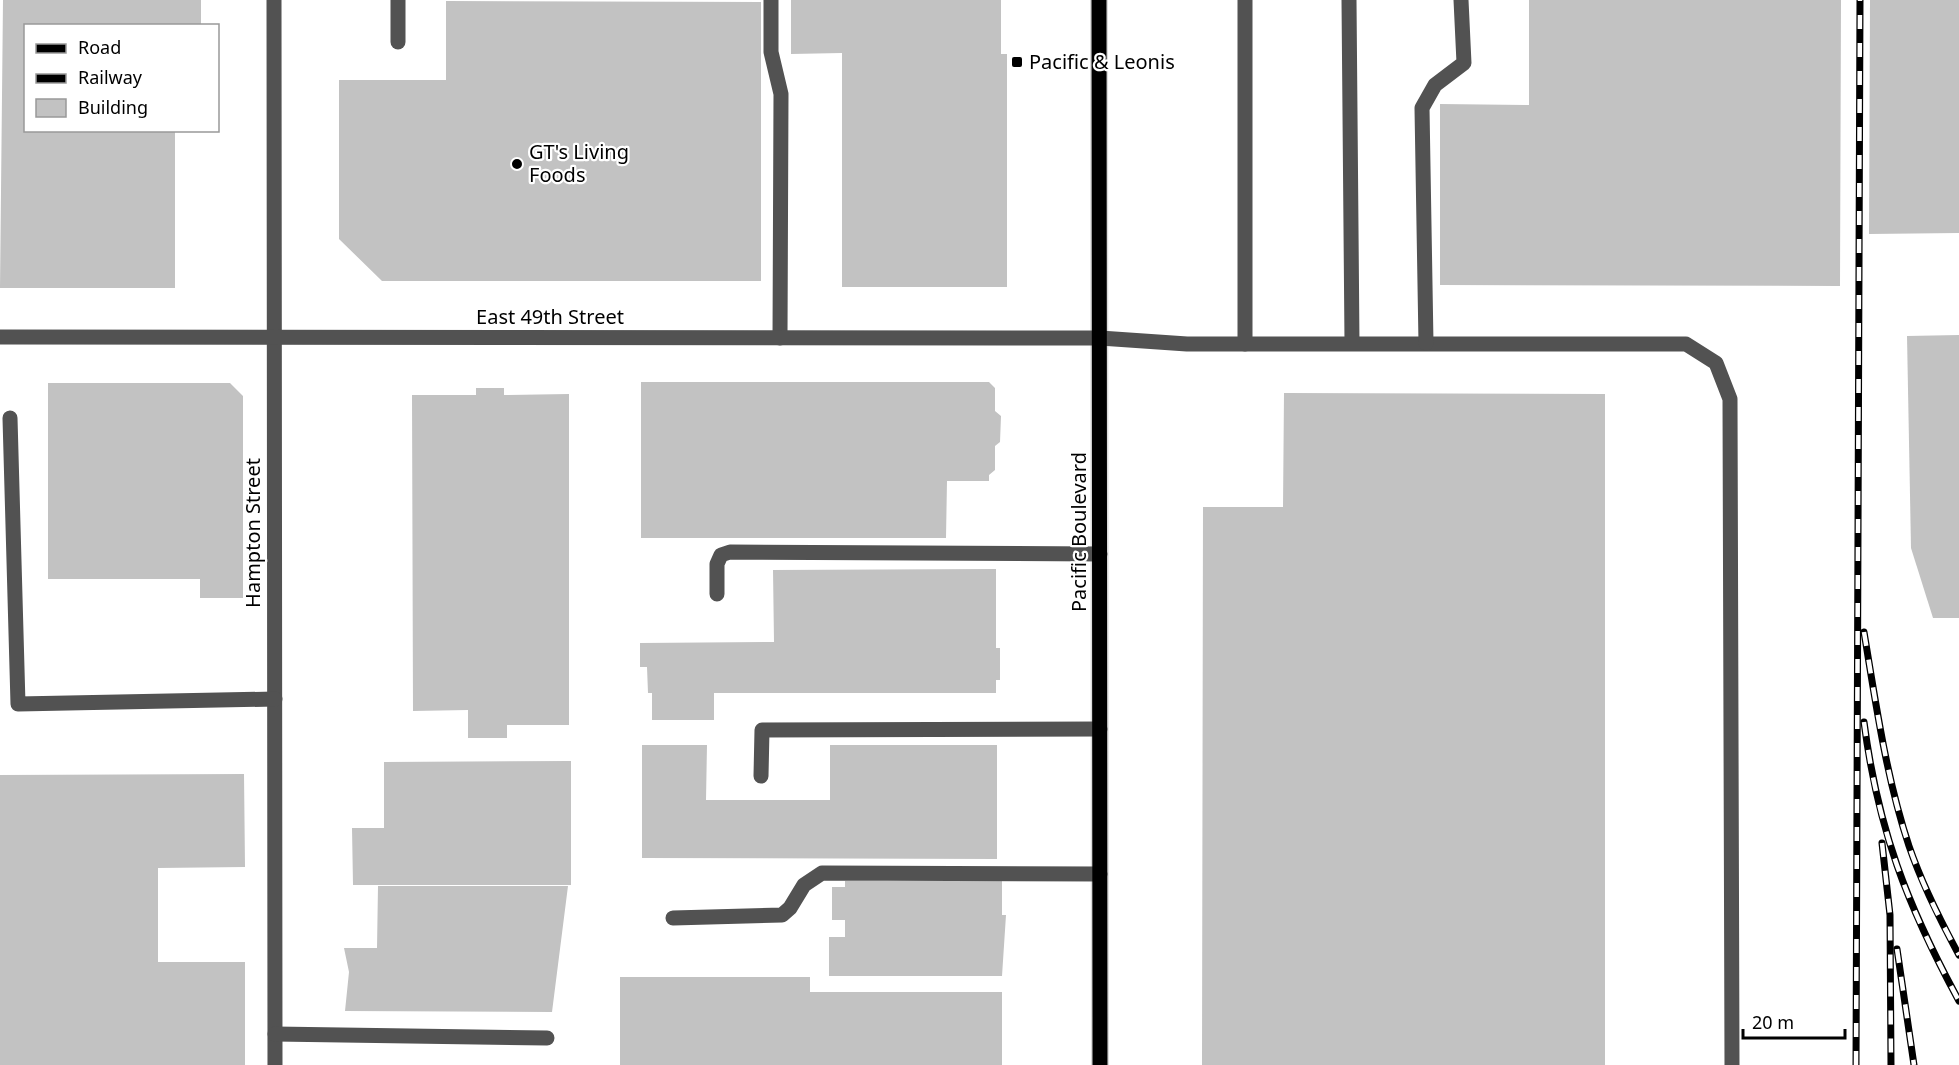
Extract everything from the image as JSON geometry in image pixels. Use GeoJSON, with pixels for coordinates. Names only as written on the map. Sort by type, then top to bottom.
{"type":"FeatureCollection","features":[{"type":"Feature","properties":{"kind":"main road","name":"Pacific Boulevard"},"geometry":{"type":"LineString","coordinates":[[1100,0],[1100,1065]]}},
{"type":"Feature","properties":{"kind":"street","name":"Hampton Street"},"geometry":{"type":"LineString","coordinates":[[274,0],[275,1065]]}},
{"type":"Feature","properties":{"kind":"street"},"geometry":{"type":"LineString","coordinates":[[398,0],[398,42]]}},
{"type":"Feature","properties":{"kind":"street"},"geometry":{"type":"LineString","coordinates":[[771,0],[771,52],[781,94],[780,338]]}},
{"type":"Feature","properties":{"kind":"street"},"geometry":{"type":"LineString","coordinates":[[1245,0],[1245,344]]}},
{"type":"Feature","properties":{"kind":"street"},"geometry":{"type":"LineString","coordinates":[[1349,0],[1352,343]]}},
{"type":"Feature","properties":{"kind":"street"},"geometry":{"type":"LineString","coordinates":[[1426,343],[1422,108],[1435,85],[1464,63],[1461,0]]}},
{"type":"Feature","properties":{"kind":"street","name":"East 49th Street"},"geometry":{"type":"LineString","coordinates":[[0,337],[1100,338],[1187,344],[1686,344],[1716,363],[1730,399],[1732,1065]]}},
{"type":"Feature","properties":{"kind":"street"},"geometry":{"type":"LineString","coordinates":[[10,418],[18,704],[274,699]]}},
{"type":"Feature","properties":{"kind":"street"},"geometry":{"type":"LineString","coordinates":[[717,594],[717,564],[721,555],[730,552],[1100,554]]}},
{"type":"Feature","properties":{"kind":"street"},"geometry":{"type":"LineString","coordinates":[[761,777],[762,730],[1100,729]]}},
{"type":"Feature","properties":{"kind":"street"},"geometry":{"type":"LineString","coordinates":[[673,918],[782,915],[790,908],[804,885],[822,873],[1100,874]]}},
{"type":"Feature","properties":{"kind":"street"},"geometry":{"type":"LineString","coordinates":[[275,1034],[548,1038]]}},
{"type":"Feature","properties":{"kind":"building"},"geometry":{"type":"Polygon","coordinates":[[[3,0],[201,0],[201,24],[24,24],[24,132],[175,132],[175,288],[0,288],[3,0]]]}},
{"type":"Feature","properties":{"kind":"building"},"geometry":{"type":"Polygon","coordinates":[[[791,0],[1001,0],[1001,54],[1007,54],[1007,287],[842,287],[842,53],[791,54],[791,0]]]}},
{"type":"Feature","properties":{"kind":"building"},"geometry":{"type":"Polygon","coordinates":[[[1529,0],[1841,0],[1840,286],[1440,285],[1440,104],[1529,105],[1529,0]]]}},
{"type":"Feature","properties":{"kind":"building"},"geometry":{"type":"Polygon","coordinates":[[[1870,0],[1959,0],[1959,233],[1869,234],[1870,0]]]}},
{"type":"Feature","properties":{"kind":"building"},"geometry":{"type":"Polygon","coordinates":[[[446,1],[761,2],[761,281],[382,281],[339,239],[339,80],[446,80],[446,1]]]}},
{"type":"Feature","properties":{"kind":"building"},"geometry":{"type":"Polygon","coordinates":[[[1959,335],[1959,618],[1933,618],[1911,548],[1907,336],[1959,335]]]}},
{"type":"Feature","properties":{"kind":"building"},"geometry":{"type":"Polygon","coordinates":[[[641,382],[989,382],[995,388],[995,411],[1001,416],[1000,442],[995,446],[995,470],[989,475],[989,481],[947,481],[946,538],[641,538],[641,382]]]}},
{"type":"Feature","properties":{"kind":"building"},"geometry":{"type":"Polygon","coordinates":[[[48,383],[230,383],[243,396],[243,598],[200,598],[200,579],[48,579],[48,383]]]}},
{"type":"Feature","properties":{"kind":"building"},"geometry":{"type":"Polygon","coordinates":[[[476,388],[504,388],[504,395],[569,394],[569,725],[507,725],[507,738],[468,738],[468,710],[413,711],[412,395],[476,395],[476,388]]]}},
{"type":"Feature","properties":{"kind":"building"},"geometry":{"type":"Polygon","coordinates":[[[1284,393],[1605,394],[1605,1065],[1202,1065],[1203,507],[1283,507],[1284,393]]]}},
{"type":"Feature","properties":{"kind":"building"},"geometry":{"type":"Polygon","coordinates":[[[996,569],[996,648],[1000,648],[1000,680],[996,680],[996,693],[714,693],[714,720],[652,720],[652,693],[648,693],[647,667],[640,667],[640,643],[774,642],[773,570],[996,569]]]}},
{"type":"Feature","properties":{"kind":"building"},"geometry":{"type":"Polygon","coordinates":[[[642,745],[707,745],[706,800],[830,800],[830,745],[997,745],[997,859],[642,858],[642,745]]]}},
{"type":"Feature","properties":{"kind":"building"},"geometry":{"type":"Polygon","coordinates":[[[571,761],[571,885],[353,885],[352,828],[384,828],[384,762],[571,761]]]}},
{"type":"Feature","properties":{"kind":"building"},"geometry":{"type":"Polygon","coordinates":[[[244,774],[245,867],[158,868],[158,962],[245,962],[245,1065],[0,1065],[0,775],[244,774]]]}},
{"type":"Feature","properties":{"kind":"building"},"geometry":{"type":"Polygon","coordinates":[[[845,881],[1002,881],[1002,915],[1006,915],[1002,976],[829,976],[829,937],[845,937],[845,920],[832,920],[832,887],[845,887],[845,881]]]}},
{"type":"Feature","properties":{"kind":"building"},"geometry":{"type":"Polygon","coordinates":[[[378,886],[568,886],[552,1012],[345,1011],[349,972],[344,948],[377,948],[378,886]]]}},
{"type":"Feature","properties":{"kind":"building"},"geometry":{"type":"Polygon","coordinates":[[[620,977],[810,977],[810,992],[1002,992],[1002,1065],[620,1065],[620,977]]]}},
{"type":"Feature","properties":{"kind":"railway"},"geometry":{"type":"LineString","coordinates":[[1856,1065],[1860,0]]}},
{"type":"Feature","properties":{"kind":"railway"},"geometry":{"type":"LineString","coordinates":[[1864,632],[1882,740],[1901,820],[1926,888],[1959,955]]}},
{"type":"Feature","properties":{"kind":"railway"},"geometry":{"type":"LineString","coordinates":[[1864,722],[1877,798],[1897,866],[1924,932],[1959,1001]]}},
{"type":"Feature","properties":{"kind":"railway"},"geometry":{"type":"LineString","coordinates":[[1882,843],[1890,915],[1891,1065]]}},
{"type":"Feature","properties":{"kind":"railway"},"geometry":{"type":"LineString","coordinates":[[1897,949],[1914,1065]]}},
{"type":"Feature","properties":{"kind":"place","name":"Pacific & Leonis"},"geometry":{"type":"Point","coordinates":[1017,62]}},
{"type":"Feature","properties":{"kind":"place","name":"GT's Living Foods"},"geometry":{"type":"Point","coordinates":[517,164]}}]}
